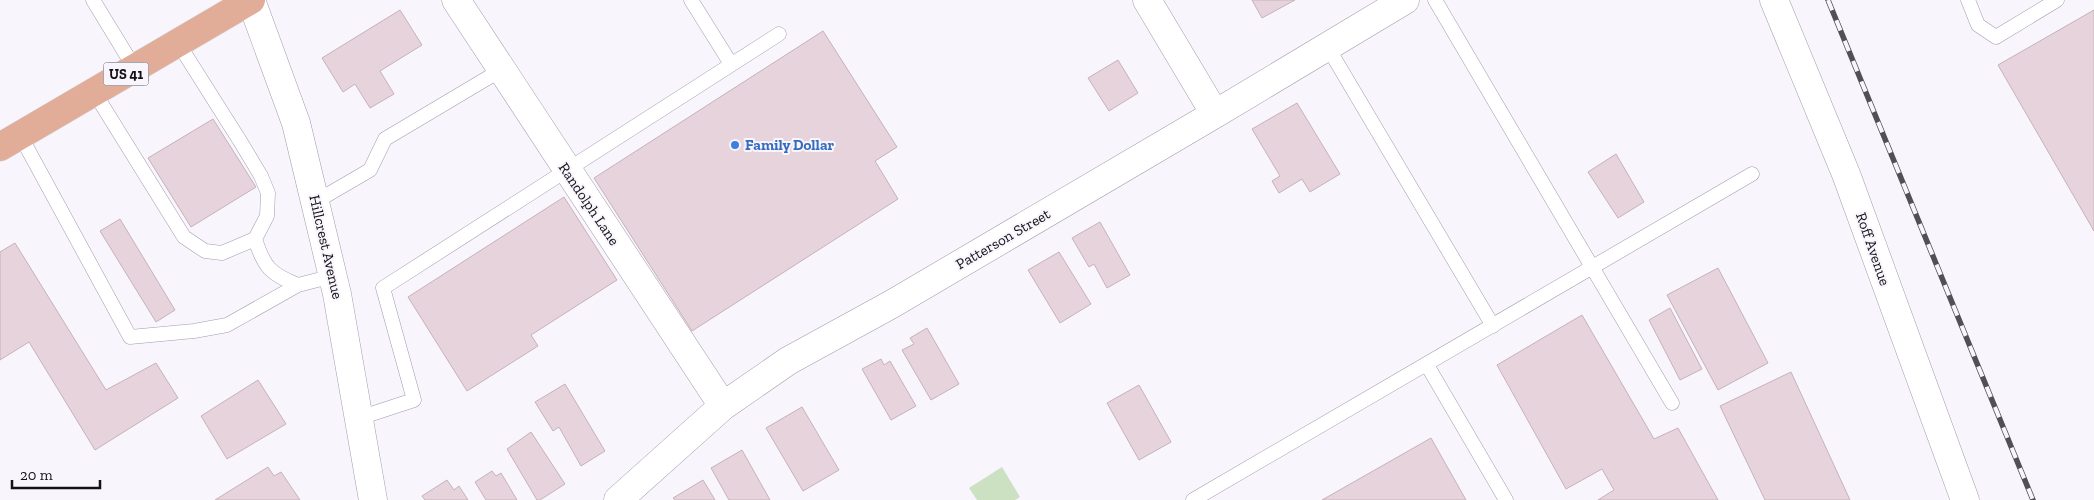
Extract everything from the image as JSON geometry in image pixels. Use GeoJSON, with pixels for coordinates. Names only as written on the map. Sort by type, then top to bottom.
{"type":"FeatureCollection","features":[{"type":"Feature","properties":{"kind":"main road","name":"US 41"},"geometry":{"type":"LineString","coordinates":[[10,141],[251,0]]}},
{"type":"Feature","properties":{"kind":"street","name":"Hillcrest Avenue"},"geometry":{"type":"LineString","coordinates":[[251,0],[296,123],[333,276],[373,500]]}},
{"type":"Feature","properties":{"kind":"street","name":"Randolph Lane"},"geometry":{"type":"LineString","coordinates":[[456,0],[723,406]]}},
{"type":"Feature","properties":{"kind":"street"},"geometry":{"type":"LineString","coordinates":[[1148,0],[1216,114]]}},
{"type":"Feature","properties":{"kind":"street","name":"Patterson Street"},"geometry":{"type":"LineString","coordinates":[[618,500],[723,406],[788,361],[892,304],[1216,114],[1405,0]]}},
{"type":"Feature","properties":{"kind":"street","name":"Roff Avenue"},"geometry":{"type":"LineString","coordinates":[[1774,0],[1846,174],[1965,500]]}},
{"type":"Feature","properties":{"kind":"lane"},"geometry":{"type":"LineString","coordinates":[[93,0],[135,69]]}},
{"type":"Feature","properties":{"kind":"lane"},"geometry":{"type":"LineString","coordinates":[[691,0],[731,64]]}},
{"type":"Feature","properties":{"kind":"lane"},"geometry":{"type":"LineString","coordinates":[[1435,0],[1672,403]]}},
{"type":"Feature","properties":{"kind":"lane"},"geometry":{"type":"LineString","coordinates":[[1968,0],[1978,25],[1996,37],[2058,0]]}},
{"type":"Feature","properties":{"kind":"lane"},"geometry":{"type":"LineString","coordinates":[[359,418],[414,400],[383,288],[779,34]]}},
{"type":"Feature","properties":{"kind":"lane"},"geometry":{"type":"LineString","coordinates":[[94,92],[184,237],[205,251],[222,253],[254,239],[267,216],[268,193],[261,176],[240,141],[178,43]]}},
{"type":"Feature","properties":{"kind":"lane"},"geometry":{"type":"LineString","coordinates":[[1327,46],[1493,326]]}},
{"type":"Feature","properties":{"kind":"lane"},"geometry":{"type":"LineString","coordinates":[[315,202],[370,170],[385,139],[501,70]]}},
{"type":"Feature","properties":{"kind":"lane"},"geometry":{"type":"LineString","coordinates":[[10,141],[130,337],[194,331],[227,324],[298,285],[333,276]]}},
{"type":"Feature","properties":{"kind":"lane"},"geometry":{"type":"LineString","coordinates":[[1193,500],[1594,268],[1752,174]]}},
{"type":"Feature","properties":{"kind":"lane"},"geometry":{"type":"LineString","coordinates":[[254,239],[261,257],[276,276],[298,285]]}},
{"type":"Feature","properties":{"kind":"lane"},"geometry":{"type":"LineString","coordinates":[[1427,365],[1506,500]]}},
{"type":"Feature","properties":{"kind":"green space"},"geometry":{"type":"Polygon","coordinates":[[[1002,467],[1020,497],[1015,500],[977,500],[969,488],[1002,467]]]}},
{"type":"Feature","properties":{"kind":"building"},"geometry":{"type":"Polygon","coordinates":[[[1252,0],[1295,0],[1262,18],[1252,0]]]}},
{"type":"Feature","properties":{"kind":"building"},"geometry":{"type":"Polygon","coordinates":[[[400,10],[422,45],[380,71],[394,94],[370,108],[355,84],[343,92],[322,58],[400,10]]]}},
{"type":"Feature","properties":{"kind":"building"},"geometry":{"type":"Polygon","coordinates":[[[2094,10],[2094,231],[1998,65],[2094,10]]]}},
{"type":"Feature","properties":{"kind":"building"},"geometry":{"type":"Polygon","coordinates":[[[823,31],[897,147],[875,161],[898,199],[692,331],[594,178],[823,31]]]}},
{"type":"Feature","properties":{"kind":"building"},"geometry":{"type":"Polygon","coordinates":[[[1118,60],[1138,93],[1109,111],[1088,78],[1118,60]]]}},
{"type":"Feature","properties":{"kind":"building"},"geometry":{"type":"Polygon","coordinates":[[[1297,103],[1340,174],[1310,192],[1302,179],[1279,193],[1272,181],[1280,176],[1252,129],[1297,103]]]}},
{"type":"Feature","properties":{"kind":"building"},"geometry":{"type":"Polygon","coordinates":[[[213,119],[256,187],[191,227],[148,158],[213,119]]]}},
{"type":"Feature","properties":{"kind":"building"},"geometry":{"type":"Polygon","coordinates":[[[1616,154],[1644,202],[1618,218],[1588,172],[1616,154]]]}},
{"type":"Feature","properties":{"kind":"building"},"geometry":{"type":"Polygon","coordinates":[[[564,197],[617,280],[531,335],[538,346],[467,391],[408,297],[564,197]]]}},
{"type":"Feature","properties":{"kind":"building"},"geometry":{"type":"Polygon","coordinates":[[[120,219],[175,310],[156,322],[100,231],[120,219]]]}},
{"type":"Feature","properties":{"kind":"building"},"geometry":{"type":"Polygon","coordinates":[[[1100,222],[1130,275],[1107,288],[1094,264],[1089,267],[1072,238],[1100,222]]]}},
{"type":"Feature","properties":{"kind":"building"},"geometry":{"type":"Polygon","coordinates":[[[15,243],[106,390],[156,363],[178,398],[95,450],[29,342],[0,360],[0,252],[15,243]]]}},
{"type":"Feature","properties":{"kind":"building"},"geometry":{"type":"Polygon","coordinates":[[[1059,252],[1091,304],[1060,323],[1028,270],[1059,252]]]}},
{"type":"Feature","properties":{"kind":"building"},"geometry":{"type":"Polygon","coordinates":[[[1718,268],[1768,363],[1718,390],[1667,295],[1718,268]]]}},
{"type":"Feature","properties":{"kind":"building"},"geometry":{"type":"Polygon","coordinates":[[[1670,308],[1702,369],[1680,380],[1649,320],[1670,308]]]}},
{"type":"Feature","properties":{"kind":"building"},"geometry":{"type":"Polygon","coordinates":[[[1582,315],[1654,439],[1678,428],[1718,500],[1598,500],[1614,490],[1602,469],[1566,489],[1497,365],[1582,315]]]}},
{"type":"Feature","properties":{"kind":"building"},"geometry":{"type":"Polygon","coordinates":[[[927,328],[959,384],[931,400],[902,350],[914,344],[910,338],[927,328]]]}},
{"type":"Feature","properties":{"kind":"building"},"geometry":{"type":"Polygon","coordinates":[[[881,359],[884,365],[890,361],[916,406],[891,420],[862,369],[881,359]]]}},
{"type":"Feature","properties":{"kind":"building"},"geometry":{"type":"Polygon","coordinates":[[[1791,372],[1850,500],[1765,500],[1720,406],[1791,372]]]}},
{"type":"Feature","properties":{"kind":"building"},"geometry":{"type":"Polygon","coordinates":[[[258,380],[286,424],[227,459],[201,416],[258,380]]]}},
{"type":"Feature","properties":{"kind":"building"},"geometry":{"type":"Polygon","coordinates":[[[565,384],[605,451],[581,466],[559,427],[553,431],[535,402],[565,384]]]}},
{"type":"Feature","properties":{"kind":"building"},"geometry":{"type":"Polygon","coordinates":[[[1139,385],[1171,442],[1139,460],[1107,403],[1139,385]]]}},
{"type":"Feature","properties":{"kind":"building"},"geometry":{"type":"Polygon","coordinates":[[[802,407],[839,470],[803,491],[766,428],[802,407]]]}},
{"type":"Feature","properties":{"kind":"building"},"geometry":{"type":"Polygon","coordinates":[[[531,432],[565,484],[540,500],[537,500],[507,449],[531,432]]]}},
{"type":"Feature","properties":{"kind":"building"},"geometry":{"type":"Polygon","coordinates":[[[1431,438],[1466,500],[1322,500],[1431,438]]]}},
{"type":"Feature","properties":{"kind":"building"},"geometry":{"type":"Polygon","coordinates":[[[742,450],[770,500],[729,500],[711,468],[742,450]]]}},
{"type":"Feature","properties":{"kind":"building"},"geometry":{"type":"Polygon","coordinates":[[[268,467],[274,476],[281,472],[300,500],[215,500],[268,467]]]}},
{"type":"Feature","properties":{"kind":"building"},"geometry":{"type":"Polygon","coordinates":[[[492,471],[496,476],[501,473],[517,500],[486,500],[475,482],[492,471]]]}},
{"type":"Feature","properties":{"kind":"building"},"geometry":{"type":"Polygon","coordinates":[[[447,480],[454,490],[459,486],[468,500],[425,500],[422,496],[447,480]]]}},
{"type":"Feature","properties":{"kind":"building"},"geometry":{"type":"Polygon","coordinates":[[[703,480],[715,500],[675,500],[673,498],[703,480]]]}},
{"type":"Feature","properties":{"kind":"railway"},"geometry":{"type":"LineString","coordinates":[[1828,0],[2033,500]]}},
{"type":"Feature","properties":{"kind":"place","name":"Family Dollar"},"geometry":{"type":"Point","coordinates":[735,145]}}]}
